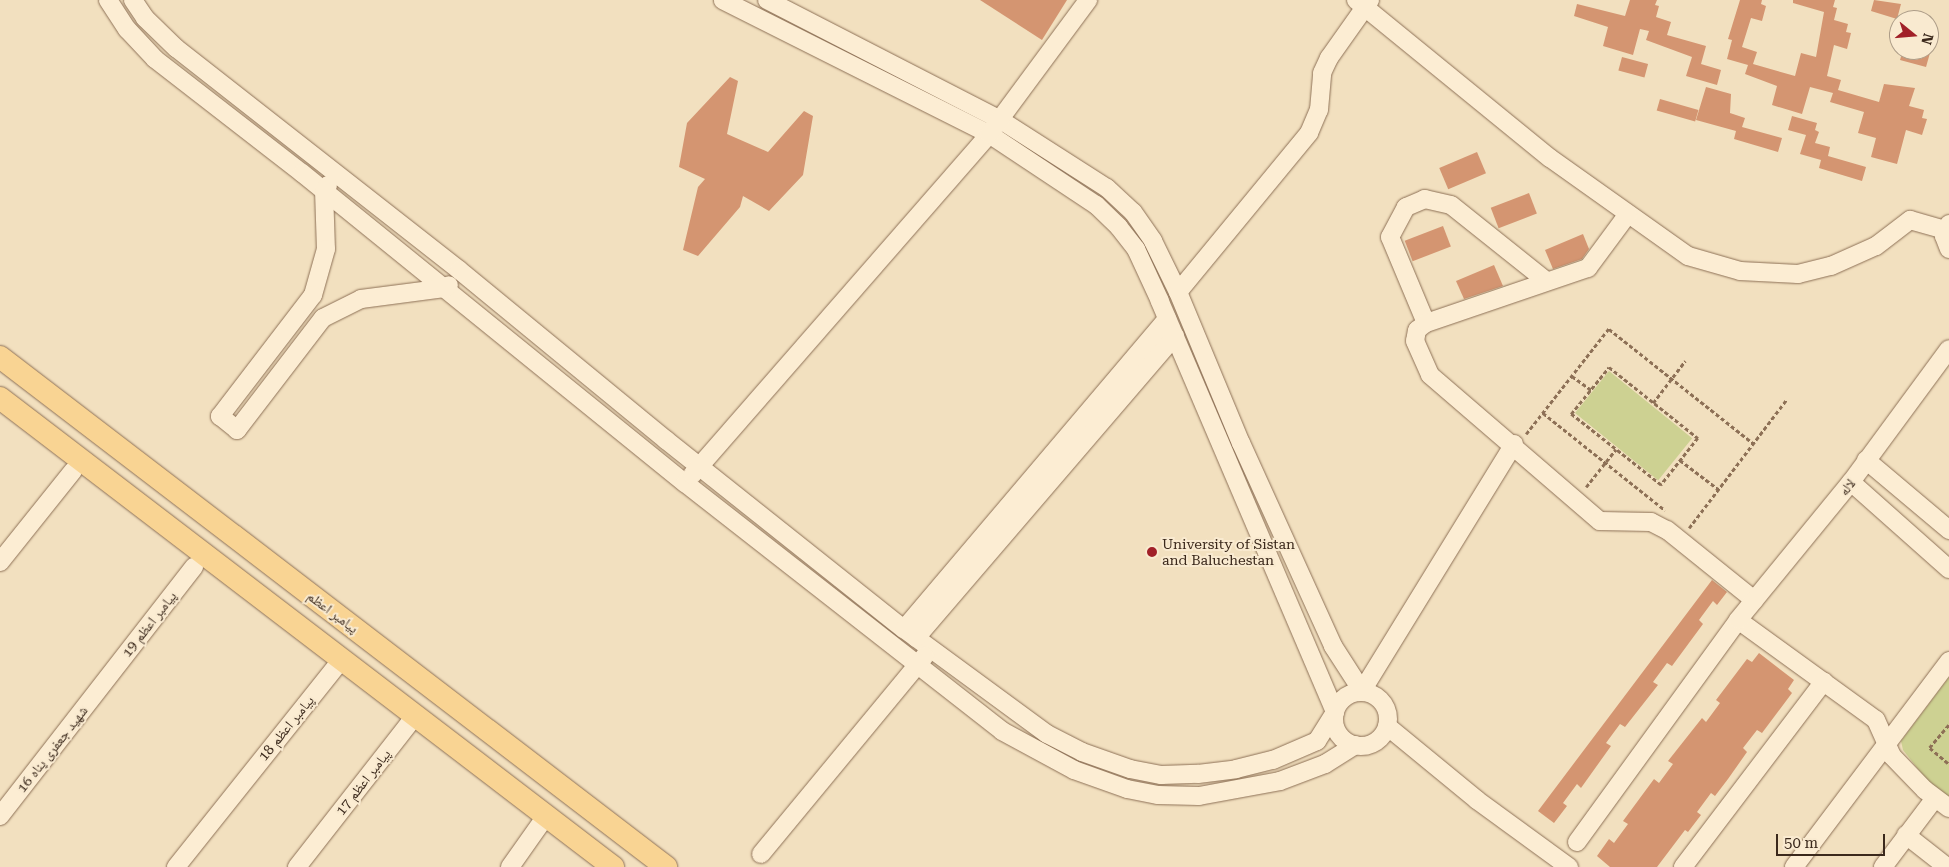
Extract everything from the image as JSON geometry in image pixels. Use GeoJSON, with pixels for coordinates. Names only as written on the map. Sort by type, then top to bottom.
{"type":"FeatureCollection","features":[{"type":"Feature","properties":{"kind":"main road","name":"پیامبر اعظم"},"geometry":{"type":"LineString","coordinates":[[0,357],[666,867]]}},
{"type":"Feature","properties":{"kind":"main road"},"geometry":{"type":"LineString","coordinates":[[0,398],[613,867]]}},
{"type":"Feature","properties":{"kind":"main road"},"geometry":{"type":"LineString","coordinates":[[153,515],[172,489]]}},
{"type":"Feature","properties":{"kind":"street"},"geometry":{"type":"LineString","coordinates":[[108,0],[127,29],[155,60],[324,190],[685,483],[1002,731],[1074,770],[1127,789],[1182,796],[1234,791],[1280,782],[1325,764],[1356,746],[1379,740],[1387,726],[1383,702],[1370,693],[1362,691],[1344,697],[1317,741],[1273,760],[1198,774],[1161,775],[1130,769],[1090,755],[1047,734],[917,639],[459,270],[176,48],[145,18],[133,0]]}},
{"type":"Feature","properties":{"kind":"street"},"geometry":{"type":"LineString","coordinates":[[723,0],[988,134],[1096,205],[1119,227],[1136,249],[1175,336],[1334,712],[1334,721],[1341,737],[1356,746]]}},
{"type":"Feature","properties":{"kind":"street"},"geometry":{"type":"LineString","coordinates":[[767,0],[999,119],[1107,188],[1133,212],[1153,241],[1178,292],[1241,443],[1333,646],[1362,691]]}},
{"type":"Feature","properties":{"kind":"street"},"geometry":{"type":"LineString","coordinates":[[685,483],[988,134],[1088,0]]}},
{"type":"Feature","properties":{"kind":"street"},"geometry":{"type":"LineString","coordinates":[[1178,292],[1309,132],[1319,110],[1322,73],[1329,58],[1364,2],[1550,158],[1688,256],[1711,265],[1740,271],[1798,274],[1831,266],[1876,246],[1910,220],[1947,227],[1945,242],[1949,249]]}},
{"type":"Feature","properties":{"kind":"street"},"geometry":{"type":"LineString","coordinates":[[337,173],[324,190],[326,249],[313,295],[220,416],[236,430],[323,318],[360,299],[446,288],[459,270]]}},
{"type":"Feature","properties":{"kind":"street"},"geometry":{"type":"LineString","coordinates":[[1426,323],[1390,237],[1406,207],[1425,199],[1451,205],[1545,280]]}},
{"type":"Feature","properties":{"kind":"street"},"geometry":{"type":"LineString","coordinates":[[1119,227],[1133,212]]}},
{"type":"Feature","properties":{"kind":"street"},"geometry":{"type":"LineString","coordinates":[[1628,214],[1588,268],[1545,280],[1426,323],[1417,330],[1415,341],[1430,375],[1515,445],[1600,521],[1651,522],[1667,530],[1754,600]]}},
{"type":"Feature","properties":{"kind":"street"},"geometry":{"type":"LineString","coordinates":[[761,854],[918,664],[917,639],[1167,319]]}},
{"type":"Feature","properties":{"kind":"street"},"geometry":{"type":"LineString","coordinates":[[917,639],[1175,336]]}},
{"type":"Feature","properties":{"kind":"street","name":"لاله"},"geometry":{"type":"LineString","coordinates":[[1577,842],[1738,620],[1851,482],[1949,349]]}},
{"type":"Feature","properties":{"kind":"street"},"geometry":{"type":"LineString","coordinates":[[1362,691],[1515,445]]}},
{"type":"Feature","properties":{"kind":"street"},"geometry":{"type":"LineString","coordinates":[[1866,460],[1949,530]]}},
{"type":"Feature","properties":{"kind":"street"},"geometry":{"type":"LineString","coordinates":[[0,562],[73,471]]}},
{"type":"Feature","properties":{"kind":"street"},"geometry":{"type":"LineString","coordinates":[[1851,482],[1949,569]]}},
{"type":"Feature","properties":{"kind":"street","name":"پیامبر اعظم 19"},"geometry":{"type":"LineString","coordinates":[[104,682],[194,567]]}},
{"type":"Feature","properties":{"kind":"street"},"geometry":{"type":"LineString","coordinates":[[1738,620],[1876,720],[1892,756],[1942,803],[1906,835],[1882,867]]}},
{"type":"Feature","properties":{"kind":"street","name":"پیامبر اعظم 18"},"geometry":{"type":"LineString","coordinates":[[176,867],[342,659]]}},
{"type":"Feature","properties":{"kind":"street"},"geometry":{"type":"LineString","coordinates":[[1794,867],[1949,661]]}},
{"type":"Feature","properties":{"kind":"street"},"geometry":{"type":"LineString","coordinates":[[1683,867],[1824,681]]}},
{"type":"Feature","properties":{"kind":"street","name":"شهید جعفری پناه 16"},"geometry":{"type":"LineString","coordinates":[[0,816],[104,682]]}},
{"type":"Feature","properties":{"kind":"street","name":"پیامبر اعظم 17"},"geometry":{"type":"LineString","coordinates":[[297,867],[415,716]]}},
{"type":"Feature","properties":{"kind":"street"},"geometry":{"type":"LineString","coordinates":[[1387,726],[1477,800],[1569,867]]}},
{"type":"Feature","properties":{"kind":"street"},"geometry":{"type":"LineString","coordinates":[[510,867],[546,816]]}},
{"type":"Feature","properties":{"kind":"street"},"geometry":{"type":"LineString","coordinates":[[1906,835],[1947,867]]}},
{"type":"Feature","properties":{"kind":"path"},"geometry":{"type":"LineString","coordinates":[[1515,445],[1543,413],[1609,328],[1753,443]]}},
{"type":"Feature","properties":{"kind":"path"},"geometry":{"type":"LineString","coordinates":[[1654,403],[1685,361]]}},
{"type":"Feature","properties":{"kind":"path"},"geometry":{"type":"LineString","coordinates":[[1609,367],[1698,438],[1660,485],[1571,414],[1591,390],[1609,367]]}},
{"type":"Feature","properties":{"kind":"path"},"geometry":{"type":"LineString","coordinates":[[1572,376],[1591,390]]}},
{"type":"Feature","properties":{"kind":"path"},"geometry":{"type":"LineString","coordinates":[[1681,522],[1688,528],[1786,400]]}},
{"type":"Feature","properties":{"kind":"path"},"geometry":{"type":"LineString","coordinates":[[1543,413],[1666,511]]}},
{"type":"Feature","properties":{"kind":"path"},"geometry":{"type":"LineString","coordinates":[[1576,500],[1616,449]]}},
{"type":"Feature","properties":{"kind":"path"},"geometry":{"type":"LineString","coordinates":[[1680,460],[1718,489]]}},
{"type":"Feature","properties":{"kind":"path"},"geometry":{"type":"LineString","coordinates":[[1949,725],[1930,748],[1949,764]]}},
{"type":"Feature","properties":{"kind":"green space"},"geometry":{"type":"Polygon","coordinates":[[[1609,371],[1692,438],[1658,480],[1575,413],[1609,371]]]}},
{"type":"Feature","properties":{"kind":"green space"},"geometry":{"type":"Polygon","coordinates":[[[1949,677],[1949,798],[1929,783],[1903,750],[1901,741],[1949,677]]]}},
{"type":"Feature","properties":{"kind":"building"},"geometry":{"type":"Polygon","coordinates":[[[980,0],[1067,0],[1042,40],[980,0]]]}},
{"type":"Feature","properties":{"kind":"building"},"geometry":{"type":"Polygon","coordinates":[[[1630,0],[1657,0],[1655,5],[1659,6],[1656,17],[1671,22],[1667,35],[1706,46],[1701,64],[1721,70],[1717,85],[1686,76],[1692,57],[1646,40],[1649,31],[1640,29],[1633,55],[1603,46],[1608,27],[1574,16],[1577,4],[1625,16],[1630,0]]]}},
{"type":"Feature","properties":{"kind":"building"},"geometry":{"type":"Polygon","coordinates":[[[1740,0],[1762,0],[1761,4],[1766,6],[1762,21],[1751,18],[1742,47],[1757,52],[1753,64],[1795,76],[1801,53],[1816,57],[1824,12],[1793,3],[1793,0],[1835,0],[1833,7],[1837,8],[1834,20],[1848,24],[1846,32],[1851,33],[1847,49],[1834,45],[1827,76],[1841,80],[1838,90],[1879,102],[1884,84],[1915,88],[1909,106],[1924,110],[1922,118],[1927,119],[1922,135],[1906,130],[1897,164],[1871,157],[1876,138],[1858,133],[1864,112],[1830,102],[1833,93],[1810,87],[1802,114],[1772,105],[1777,86],[1745,74],[1748,65],[1727,59],[1732,40],[1728,39],[1740,0]]]}},
{"type":"Feature","properties":{"kind":"building"},"geometry":{"type":"Polygon","coordinates":[[[1874,0],[1901,4],[1899,10],[1889,10],[1889,17],[1871,11],[1874,0]]]}},
{"type":"Feature","properties":{"kind":"building"},"geometry":{"type":"Polygon","coordinates":[[[1622,57],[1648,64],[1644,78],[1618,71],[1622,57]]]}},
{"type":"Feature","properties":{"kind":"building"},"geometry":{"type":"Polygon","coordinates":[[[1900,60],[1928,60],[1926,67],[1900,60]]]}},
{"type":"Feature","properties":{"kind":"building"},"geometry":{"type":"Polygon","coordinates":[[[730,77],[738,81],[727,134],[768,152],[804,111],[813,116],[803,175],[769,211],[743,196],[740,207],[698,256],[683,250],[698,187],[705,179],[679,167],[687,123],[730,77]]]}},
{"type":"Feature","properties":{"kind":"building"},"geometry":{"type":"Polygon","coordinates":[[[1706,87],[1731,94],[1730,113],[1745,118],[1742,127],[1782,138],[1778,152],[1734,139],[1736,131],[1696,120],[1706,87]]]}},
{"type":"Feature","properties":{"kind":"building"},"geometry":{"type":"Polygon","coordinates":[[[1660,99],[1698,110],[1695,122],[1657,111],[1660,99]]]}},
{"type":"Feature","properties":{"kind":"building"},"geometry":{"type":"Polygon","coordinates":[[[1792,116],[1817,123],[1815,130],[1819,132],[1815,143],[1830,147],[1828,156],[1866,167],[1862,181],[1819,168],[1821,160],[1800,154],[1806,135],[1788,130],[1792,116]]]}},
{"type":"Feature","properties":{"kind":"building"},"geometry":{"type":"Polygon","coordinates":[[[1477,152],[1486,173],[1448,189],[1439,168],[1477,152]]]}},
{"type":"Feature","properties":{"kind":"building"},"geometry":{"type":"Polygon","coordinates":[[[1529,193],[1537,214],[1499,228],[1491,208],[1529,193]]]}},
{"type":"Feature","properties":{"kind":"building"},"geometry":{"type":"Polygon","coordinates":[[[1443,226],[1451,247],[1413,261],[1405,241],[1443,226]]]}},
{"type":"Feature","properties":{"kind":"building"},"geometry":{"type":"Polygon","coordinates":[[[1583,234],[1589,249],[1582,259],[1553,269],[1545,250],[1583,234]]]}},
{"type":"Feature","properties":{"kind":"building"},"geometry":{"type":"Polygon","coordinates":[[[1494,265],[1503,286],[1464,299],[1456,281],[1494,265]]]}},
{"type":"Feature","properties":{"kind":"building"},"geometry":{"type":"Polygon","coordinates":[[[1712,580],[1727,592],[1717,605],[1713,601],[1699,620],[1703,624],[1672,666],[1667,663],[1653,682],[1658,685],[1625,727],[1620,724],[1606,743],[1611,746],[1581,788],[1577,784],[1563,803],[1567,806],[1554,823],[1538,811],[1712,580]]]}},
{"type":"Feature","properties":{"kind":"building"},"geometry":{"type":"Polygon","coordinates":[[[1759,653],[1794,680],[1788,689],[1792,693],[1762,733],[1757,730],[1743,748],[1747,752],[1728,779],[1715,796],[1711,793],[1697,812],[1701,815],[1688,832],[1685,830],[1657,867],[1610,867],[1597,856],[1609,839],[1614,843],[1628,824],[1623,821],[1654,779],[1659,783],[1673,764],[1668,761],[1702,718],[1706,722],[1720,703],[1716,700],[1747,659],[1752,662],[1759,653]]]}},
{"type":"Feature","properties":{"kind":"place","name":"University of Sistan and Baluchestan"},"geometry":{"type":"Point","coordinates":[1152,552]}}]}
